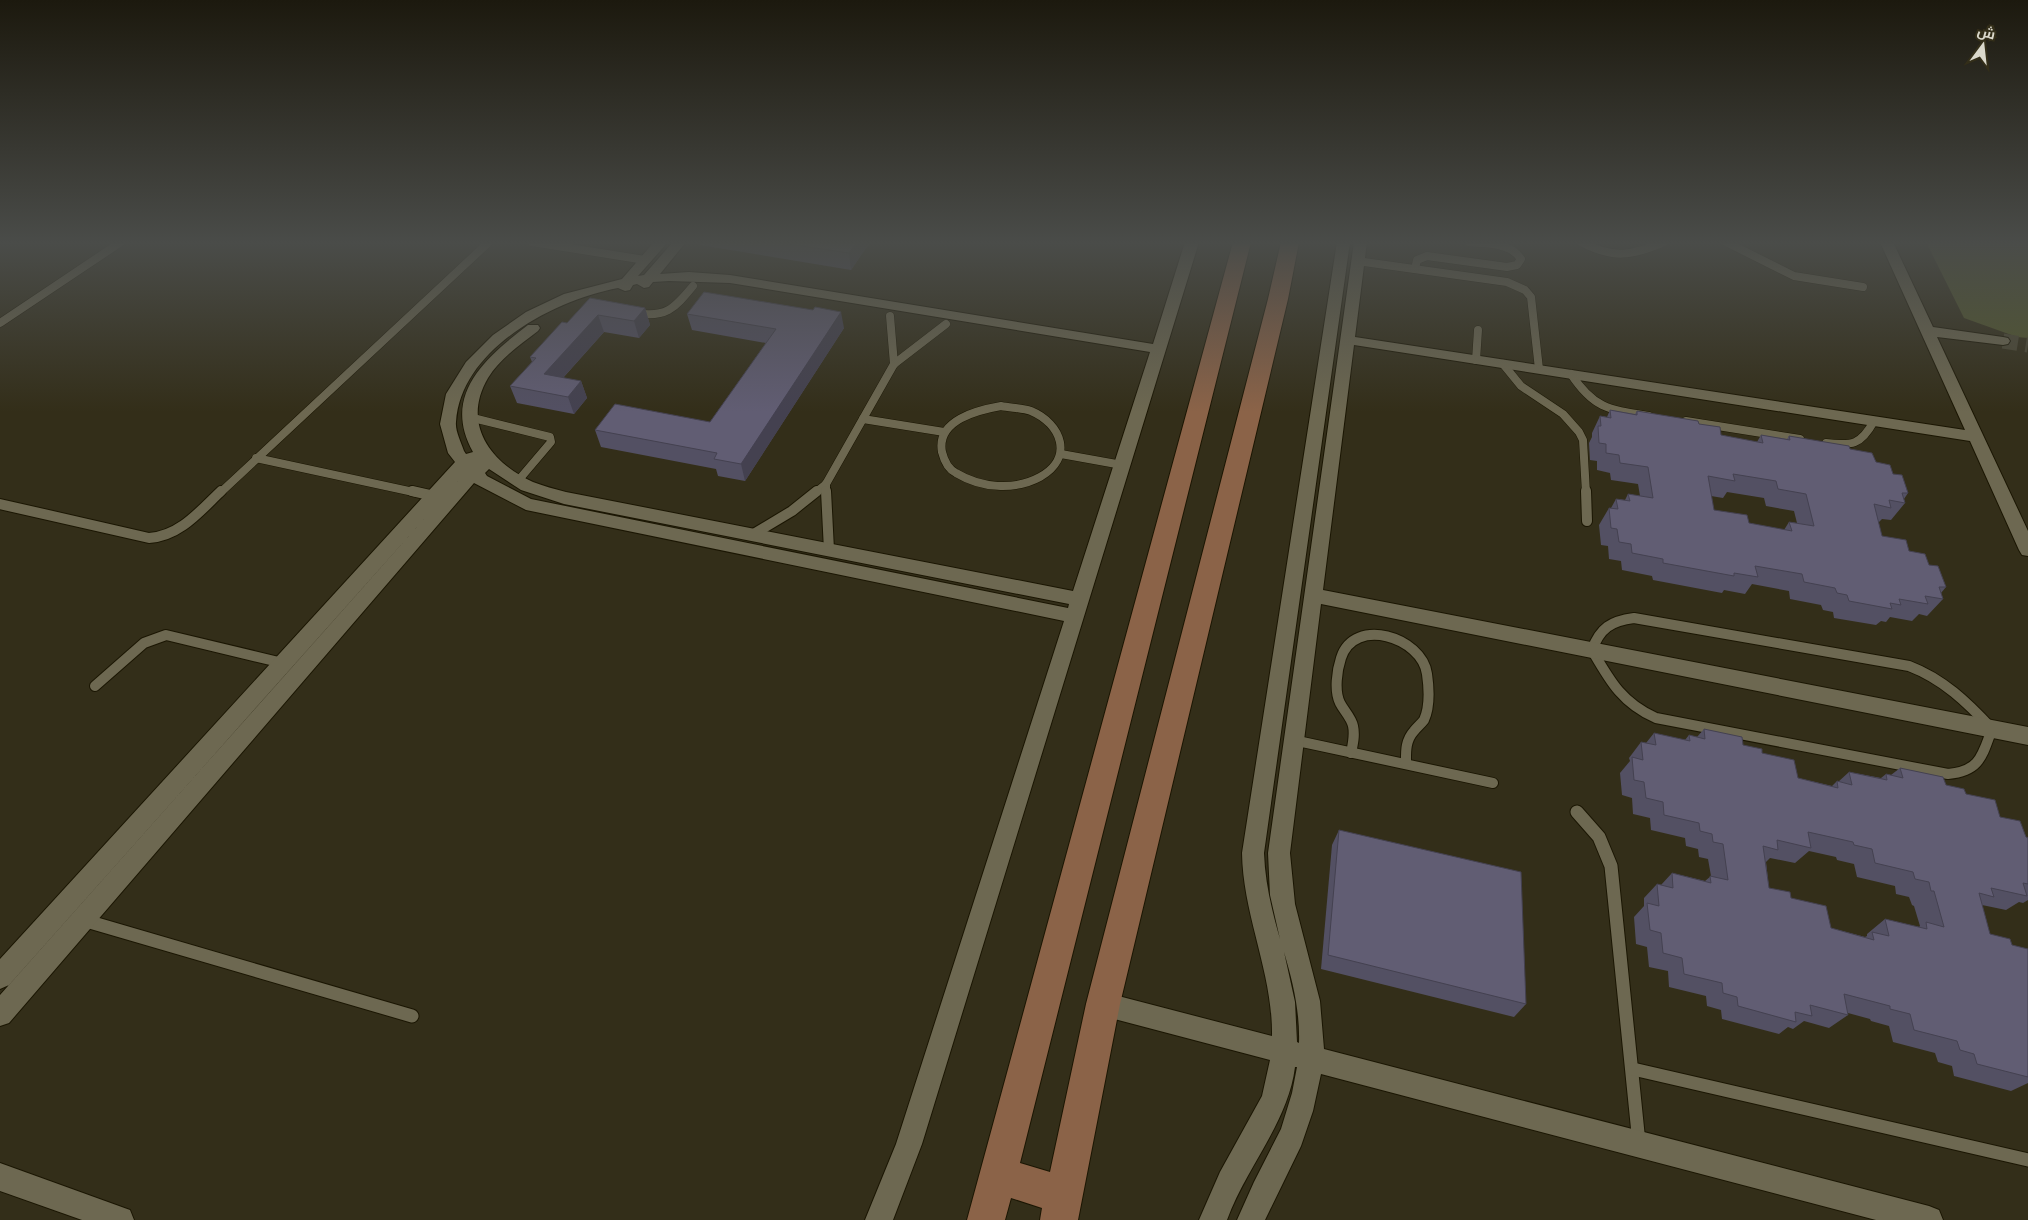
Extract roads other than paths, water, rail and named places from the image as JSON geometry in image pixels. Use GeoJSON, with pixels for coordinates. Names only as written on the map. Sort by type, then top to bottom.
{"type":"FeatureCollection","features":[{"type":"Feature","properties":{"kind":"street"},"geometry":{"type":"LineString","coordinates":[[568,299],[535,312],[504,332],[479,354],[460,379],[450,405],[449,432],[452,444],[477,463],[517,482],[564,498],[829,550],[1076,608]]}},
{"type":"Feature","properties":{"kind":"street"},"geometry":{"type":"LineString","coordinates":[[596,299],[554,316],[511,343],[489,366],[481,378],[471,402],[470,417],[477,463],[492,489],[508,497],[546,509],[1076,608]]}},
{"type":"Feature","properties":{"kind":"street"},"geometry":{"type":"LineString","coordinates":[[786,299],[890,316],[1156,354]]}},
{"type":"Feature","properties":{"kind":"street"},"geometry":{"type":"LineString","coordinates":[[843,299],[1156,354]]}},
{"type":"Feature","properties":{"kind":"street"},"geometry":{"type":"LineString","coordinates":[[879,1220],[909,1144],[1174,299]]}},
{"type":"Feature","properties":{"kind":"street"},"geometry":{"type":"LineString","coordinates":[[986,1220],[1227,299]]}},
{"type":"Feature","properties":{"kind":"street"},"geometry":{"type":"LineString","coordinates":[[998,1175],[1062,1208],[1103,1004],[1278,299]]}},
{"type":"Feature","properties":{"kind":"street"},"geometry":{"type":"LineString","coordinates":[[1213,1220],[1232,1175],[1268,1117],[1279,1086],[1284,1052],[1282,1000],[1278,976],[1254,888],[1253,853],[1335,299]]}},
{"type":"Feature","properties":{"kind":"street"},"geometry":{"type":"LineString","coordinates":[[1251,1220],[1272,1175],[1288,1148],[1299,1119],[1306,1089],[1310,1058],[1309,1003],[1304,976],[1287,922],[1281,894],[1279,868],[1280,838],[1352,299]]}},
{"type":"Feature","properties":{"kind":"street"},"geometry":{"type":"LineString","coordinates":[[1913,299],[2028,550]]}},
{"type":"Feature","properties":{"kind":"street"},"geometry":{"type":"LineString","coordinates":[[1928,331],[2003,342]]}},
{"type":"Feature","properties":{"kind":"street"},"geometry":{"type":"LineString","coordinates":[[1347,340],[1976,437]]}},
{"type":"Feature","properties":{"kind":"street"},"geometry":{"type":"LineString","coordinates":[[0,977],[434,496],[477,463]]}},
{"type":"Feature","properties":{"kind":"street"},"geometry":{"type":"LineString","coordinates":[[0,1014],[477,463]]}},
{"type":"Feature","properties":{"kind":"street"},"geometry":{"type":"LineString","coordinates":[[1312,595],[2028,736]]}},
{"type":"Feature","properties":{"kind":"street"},"geometry":{"type":"LineString","coordinates":[[1103,1004],[1639,1144],[1890,1215],[1925,1219]]}},
{"type":"Feature","properties":{"kind":"street"},"geometry":{"type":"LineString","coordinates":[[0,1177],[120,1220]]}},
{"type":"Feature","properties":{"kind":"lane"},"geometry":{"type":"LineString","coordinates":[[0,323],[36,299]]}},
{"type":"Feature","properties":{"kind":"lane"},"geometry":{"type":"LineString","coordinates":[[0,504],[143,538],[157,538],[172,533],[185,525],[428,299]]}},
{"type":"Feature","properties":{"kind":"lane"},"geometry":{"type":"LineString","coordinates":[[626,310],[650,316],[666,314],[674,309],[682,299]]}},
{"type":"Feature","properties":{"kind":"lane"},"geometry":{"type":"LineString","coordinates":[[1531,299],[1539,369]]}},
{"type":"Feature","properties":{"kind":"lane"},"geometry":{"type":"LineString","coordinates":[[890,316],[894,364]]}},
{"type":"Feature","properties":{"kind":"lane"},"geometry":{"type":"LineString","coordinates":[[752,535],[792,511],[826,484],[894,364],[946,324]]}},
{"type":"Feature","properties":{"kind":"lane"},"geometry":{"type":"LineString","coordinates":[[1476,360],[1478,330]]}},
{"type":"Feature","properties":{"kind":"lane"},"geometry":{"type":"LineString","coordinates":[[1503,364],[1520,385],[1537,398],[1565,414],[1581,433],[1583,440],[1587,521]]}},
{"type":"Feature","properties":{"kind":"lane"},"geometry":{"type":"LineString","coordinates":[[1571,374],[1584,394],[1596,403],[1619,411],[1658,417]]}},
{"type":"Feature","properties":{"kind":"lane"},"geometry":{"type":"LineString","coordinates":[[1001,406],[1024,408],[1044,417],[1058,430],[1062,446],[1061,454],[1051,469],[1032,480],[1008,486],[983,484],[961,476],[946,463],[940,447],[944,432],[957,418],[977,409],[1001,406]]}},
{"type":"Feature","properties":{"kind":"lane"},"geometry":{"type":"LineString","coordinates":[[470,417],[550,437],[551,442],[549,445],[517,482]]}},
{"type":"Feature","properties":{"kind":"lane"},"geometry":{"type":"LineString","coordinates":[[863,419],[944,432]]}},
{"type":"Feature","properties":{"kind":"lane"},"geometry":{"type":"LineString","coordinates":[[1678,420],[1806,440]]}},
{"type":"Feature","properties":{"kind":"lane"},"geometry":{"type":"LineString","coordinates":[[1816,442],[1842,444],[1857,442],[1866,437],[1874,421]]}},
{"type":"Feature","properties":{"kind":"lane"},"geometry":{"type":"LineString","coordinates":[[1061,454],[1122,465]]}},
{"type":"Feature","properties":{"kind":"lane"},"geometry":{"type":"LineString","coordinates":[[256,458],[434,496]]}},
{"type":"Feature","properties":{"kind":"lane"},"geometry":{"type":"LineString","coordinates":[[826,484],[829,550]]}},
{"type":"Feature","properties":{"kind":"lane"},"geometry":{"type":"LineString","coordinates":[[1634,618],[1897,663],[1921,670],[1944,682],[1992,729],[1977,764],[1965,772],[1948,774],[1667,721],[1645,714],[1626,702],[1613,686],[1592,650],[1597,636],[1605,626],[1618,620],[1634,618]]}},
{"type":"Feature","properties":{"kind":"lane"},"geometry":{"type":"LineString","coordinates":[[95,686],[144,643],[166,635],[283,663]]}},
{"type":"Feature","properties":{"kind":"lane"},"geometry":{"type":"LineString","coordinates":[[1351,753],[1354,727],[1339,699],[1341,657],[1348,644],[1354,639],[1381,635],[1410,646],[1423,660],[1426,668],[1426,716],[1408,740],[1406,764]]}},
{"type":"Feature","properties":{"kind":"lane"},"geometry":{"type":"LineString","coordinates":[[1293,740],[1493,783]]}},
{"type":"Feature","properties":{"kind":"lane"},"geometry":{"type":"LineString","coordinates":[[1577,812],[1599,837],[1611,866],[1633,1069],[1639,1144]]}},
{"type":"Feature","properties":{"kind":"lane"},"geometry":{"type":"LineString","coordinates":[[82,920],[412,1016]]}},
{"type":"Feature","properties":{"kind":"lane"},"geometry":{"type":"LineString","coordinates":[[1633,1069],[2028,1160]]}},
{"type":"Feature","properties":{"kind":"tunnel"},"geometry":{"type":"LineString","coordinates":[[2003,341],[2028,345]]}}]}
